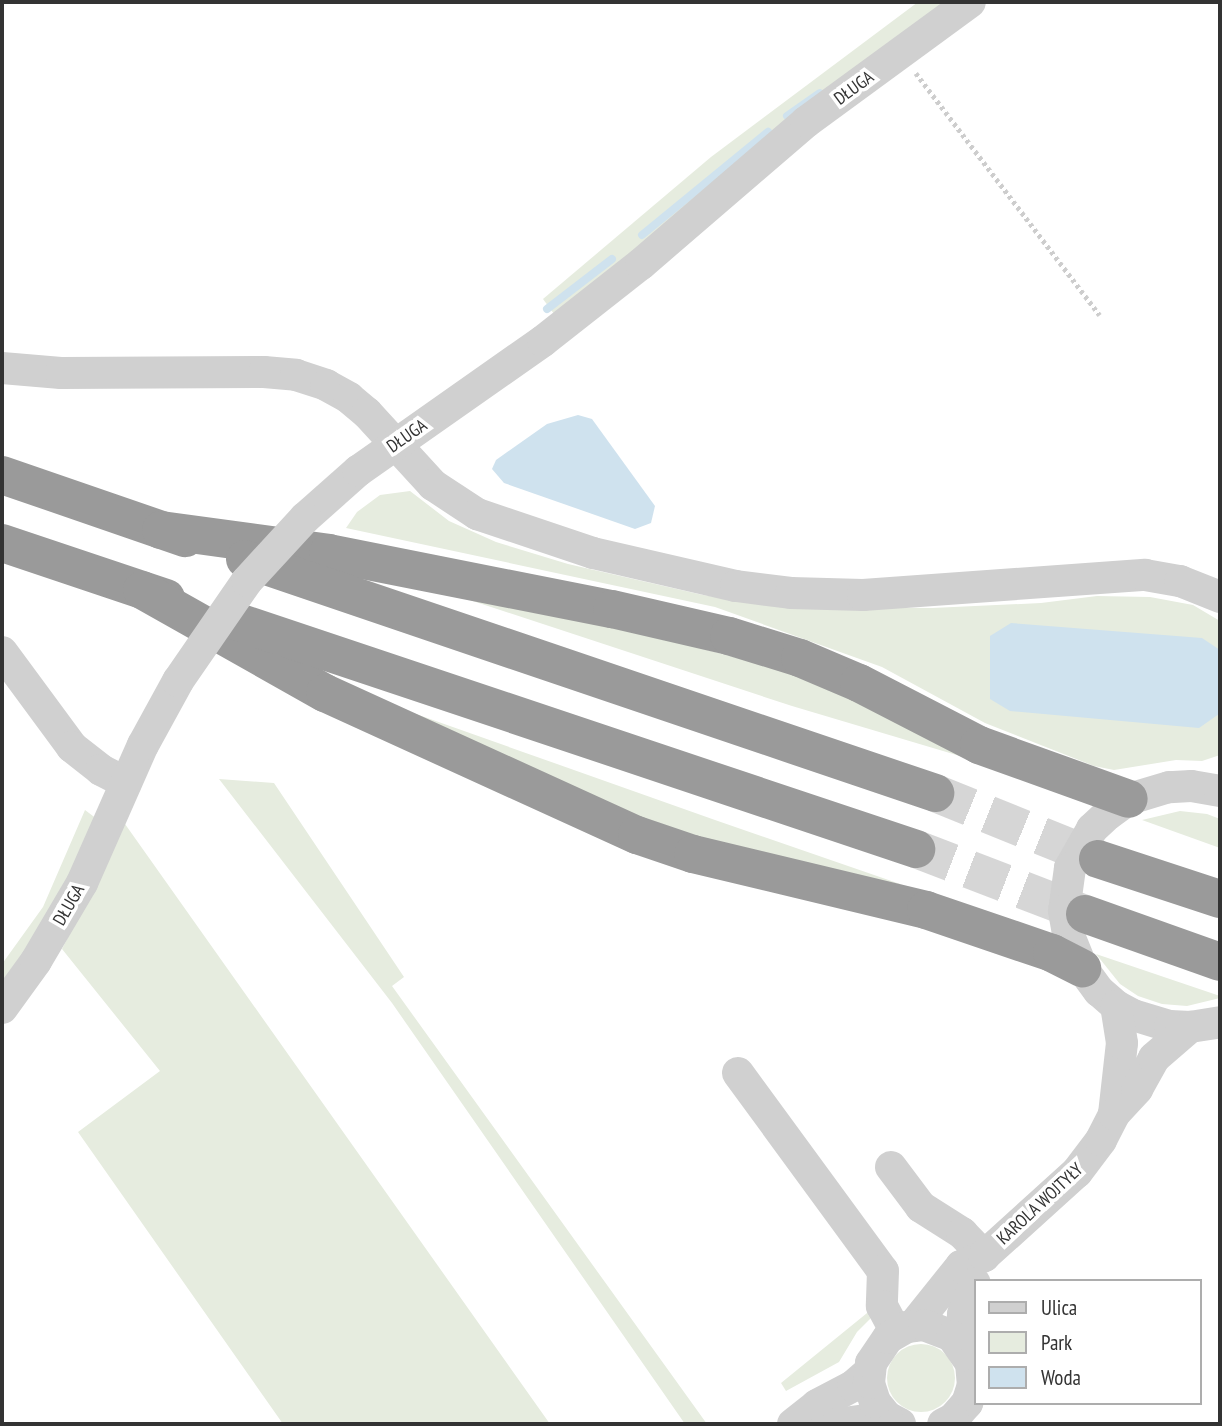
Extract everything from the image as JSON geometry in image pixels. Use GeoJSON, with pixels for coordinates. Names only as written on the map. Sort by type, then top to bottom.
{"type":"FeatureCollection","features":[{"type":"Feature","properties":{"kind":"highway"},"geometry":{"type":"LineString","coordinates":[[2,475],[935,793]]}},
{"type":"Feature","properties":{"kind":"highway"},"geometry":{"type":"LineString","coordinates":[[161,530],[328,553],[612,609],[729,636],[800,658],[859,683],[979,745],[1129,799]]}},
{"type":"Feature","properties":{"kind":"highway"},"geometry":{"type":"LineString","coordinates":[[2,543],[916,849]]}},
{"type":"Feature","properties":{"kind":"highway"},"geometry":{"type":"LineString","coordinates":[[142,590],[325,693],[637,835],[693,854],[926,910],[1052,953],[1082,968]]}},
{"type":"Feature","properties":{"kind":"highway"},"geometry":{"type":"LineString","coordinates":[[1098,859],[1220,899]]}},
{"type":"Feature","properties":{"kind":"highway"},"geometry":{"type":"LineString","coordinates":[[1084,914],[1220,962]]}},
{"type":"Feature","properties":{"kind":"street","name":"DŁUGA"},"geometry":{"type":"LineString","coordinates":[[2,1008],[36,961],[82,883],[126,783],[178,681],[247,581],[305,518],[394,445],[543,341],[641,264],[806,122],[970,2]]}},
{"type":"Feature","properties":{"kind":"street"},"geometry":{"type":"LineString","coordinates":[[2,368],[61,373],[264,372],[296,375],[326,384],[349,398],[367,413],[394,445],[445,496],[477,514],[593,553],[736,586],[791,593],[863,595],[1145,575],[1180,581],[1220,597]]}},
{"type":"Feature","properties":{"kind":"street"},"geometry":{"type":"LineString","coordinates":[[2,652],[72,747],[101,770],[126,783]]}},
{"type":"Feature","properties":{"kind":"street","name":"KAROLA WOJTYŁY"},"geometry":{"type":"LineString","coordinates":[[1218,788],[1168,787],[1129,799],[1092,829],[1070,868],[1064,911],[1070,943],[1082,968],[1099,991],[1116,1006],[1151,1022],[1190,1027],[1220,1021]]}},
{"type":"Feature","properties":{"kind":"street","name":"KAROLA WOJTYŁY"},"geometry":{"type":"LineString","coordinates":[[1114,1114],[1122,1043],[1116,1006]]}},
{"type":"Feature","properties":{"kind":"street","name":"KAROLA WOJTYŁY"},"geometry":{"type":"LineString","coordinates":[[869,1372],[880,1345],[905,1329],[961,1266],[978,1273],[1077,1172],[1101,1140],[1114,1114],[1137,1089],[1163,1048],[1190,1027]]}},
{"type":"Feature","properties":{"kind":"street"},"geometry":{"type":"LineString","coordinates":[[738,1073],[883,1271],[883,1306],[905,1329],[944,1331],[960,1344],[973,1374],[969,1414],[943,1424]]}},
{"type":"Feature","properties":{"kind":"street"},"geometry":{"type":"LineString","coordinates":[[891,1167],[921,1207],[962,1233],[978,1273]]}},
{"type":"Feature","properties":{"kind":"street","name":"KAROLA WOJTYŁY"},"geometry":{"type":"LineString","coordinates":[[960,1344],[963,1314],[974,1284]]}},
{"type":"Feature","properties":{"kind":"street"},"geometry":{"type":"LineString","coordinates":[[869,1372],[871,1394],[894,1421]]}},
{"type":"Feature","properties":{"kind":"street"},"geometry":{"type":"LineString","coordinates":[[793,1424],[817,1405],[844,1392],[869,1372]]}},
{"type":"Feature","properties":{"kind":"street"},"geometry":{"type":"LineString","coordinates":[[837,1424],[894,1421]]}},
{"type":"Feature","properties":{"kind":"path"},"geometry":{"type":"LineString","coordinates":[[901,53],[1100,314]]}},
{"type":"Feature","properties":{"kind":"green space"},"geometry":{"type":"Polygon","coordinates":[[[918,2],[950,2],[554,314],[543,299],[711,157],[918,2]]]}},
{"type":"Feature","properties":{"kind":"green space"},"geometry":{"type":"Polygon","coordinates":[[[410,491],[449,521],[496,542],[568,564],[703,595],[781,607],[932,608],[1041,603],[1097,596],[1150,597],[1193,605],[1220,621],[1220,755],[1202,761],[1176,760],[1114,770],[1094,766],[985,723],[882,667],[715,607],[346,528],[357,512],[380,495],[410,491]]]}},
{"type":"Feature","properties":{"kind":"green space"},"geometry":{"type":"Polygon","coordinates":[[[418,583],[595,621],[792,672],[990,765],[792,706],[418,583]]]}},
{"type":"Feature","properties":{"kind":"green space"},"geometry":{"type":"Polygon","coordinates":[[[351,691],[715,820],[903,885],[702,845],[351,691]]]}},
{"type":"Feature","properties":{"kind":"green space"},"geometry":{"type":"Polygon","coordinates":[[[219,779],[274,783],[404,977],[392,986],[707,1424],[685,1424],[392,1003],[219,779]]]}},
{"type":"Feature","properties":{"kind":"green space"},"geometry":{"type":"Polygon","coordinates":[[[85,810],[97,819],[83,855],[2,989],[2,964],[43,907],[85,810]]]}},
{"type":"Feature","properties":{"kind":"green space"},"geometry":{"type":"Polygon","coordinates":[[[1180,811],[1207,814],[1220,819],[1220,848],[1142,820],[1180,811]]]}},
{"type":"Feature","properties":{"kind":"green space"},"geometry":{"type":"Polygon","coordinates":[[[125,824],[550,1424],[283,1424],[78,1132],[160,1071],[62,949],[125,824]]]}},
{"type":"Feature","properties":{"kind":"green space"},"geometry":{"type":"Polygon","coordinates":[[[1096,954],[1220,998],[1187,1006],[1162,1004],[1138,996],[1120,984],[1096,954]]]}},
{"type":"Feature","properties":{"kind":"green space"},"geometry":{"type":"Polygon","coordinates":[[[872,1309],[875,1314],[857,1332],[839,1362],[786,1391],[781,1383],[872,1309]]]}},
{"type":"Feature","properties":{"kind":"green space"},"geometry":{"type":"Polygon","coordinates":[[[921,1344],[934,1347],[945,1354],[952,1365],[955,1378],[952,1391],[945,1402],[934,1409],[921,1412],[908,1409],[897,1402],[890,1391],[887,1378],[890,1365],[897,1354],[908,1347],[921,1344]]]}},
{"type":"Feature","properties":{"kind":"water"},"geometry":{"type":"Polygon","coordinates":[[[578,415],[592,419],[655,506],[651,523],[635,529],[504,483],[492,469],[496,460],[547,424],[578,415]]]}},
{"type":"Feature","properties":{"kind":"water"},"geometry":{"type":"Polygon","coordinates":[[[1011,623],[1202,638],[1220,650],[1219,714],[1199,728],[1010,711],[990,699],[990,636],[1011,623]]]}},
{"type":"Feature","properties":{"kind":"waterway"},"geometry":{"type":"LineString","coordinates":[[787,116],[820,93]]}},
{"type":"Feature","properties":{"kind":"waterway"},"geometry":{"type":"LineString","coordinates":[[642,235],[768,132]]}},
{"type":"Feature","properties":{"kind":"waterway"},"geometry":{"type":"LineString","coordinates":[[547,309],[612,259]]}},
{"type":"Feature","properties":{"kind":"tunnel"},"geometry":{"type":"LineString","coordinates":[[935,793],[1098,859]]}},
{"type":"Feature","properties":{"kind":"tunnel"},"geometry":{"type":"LineString","coordinates":[[916,849],[1085,914]]}}]}
